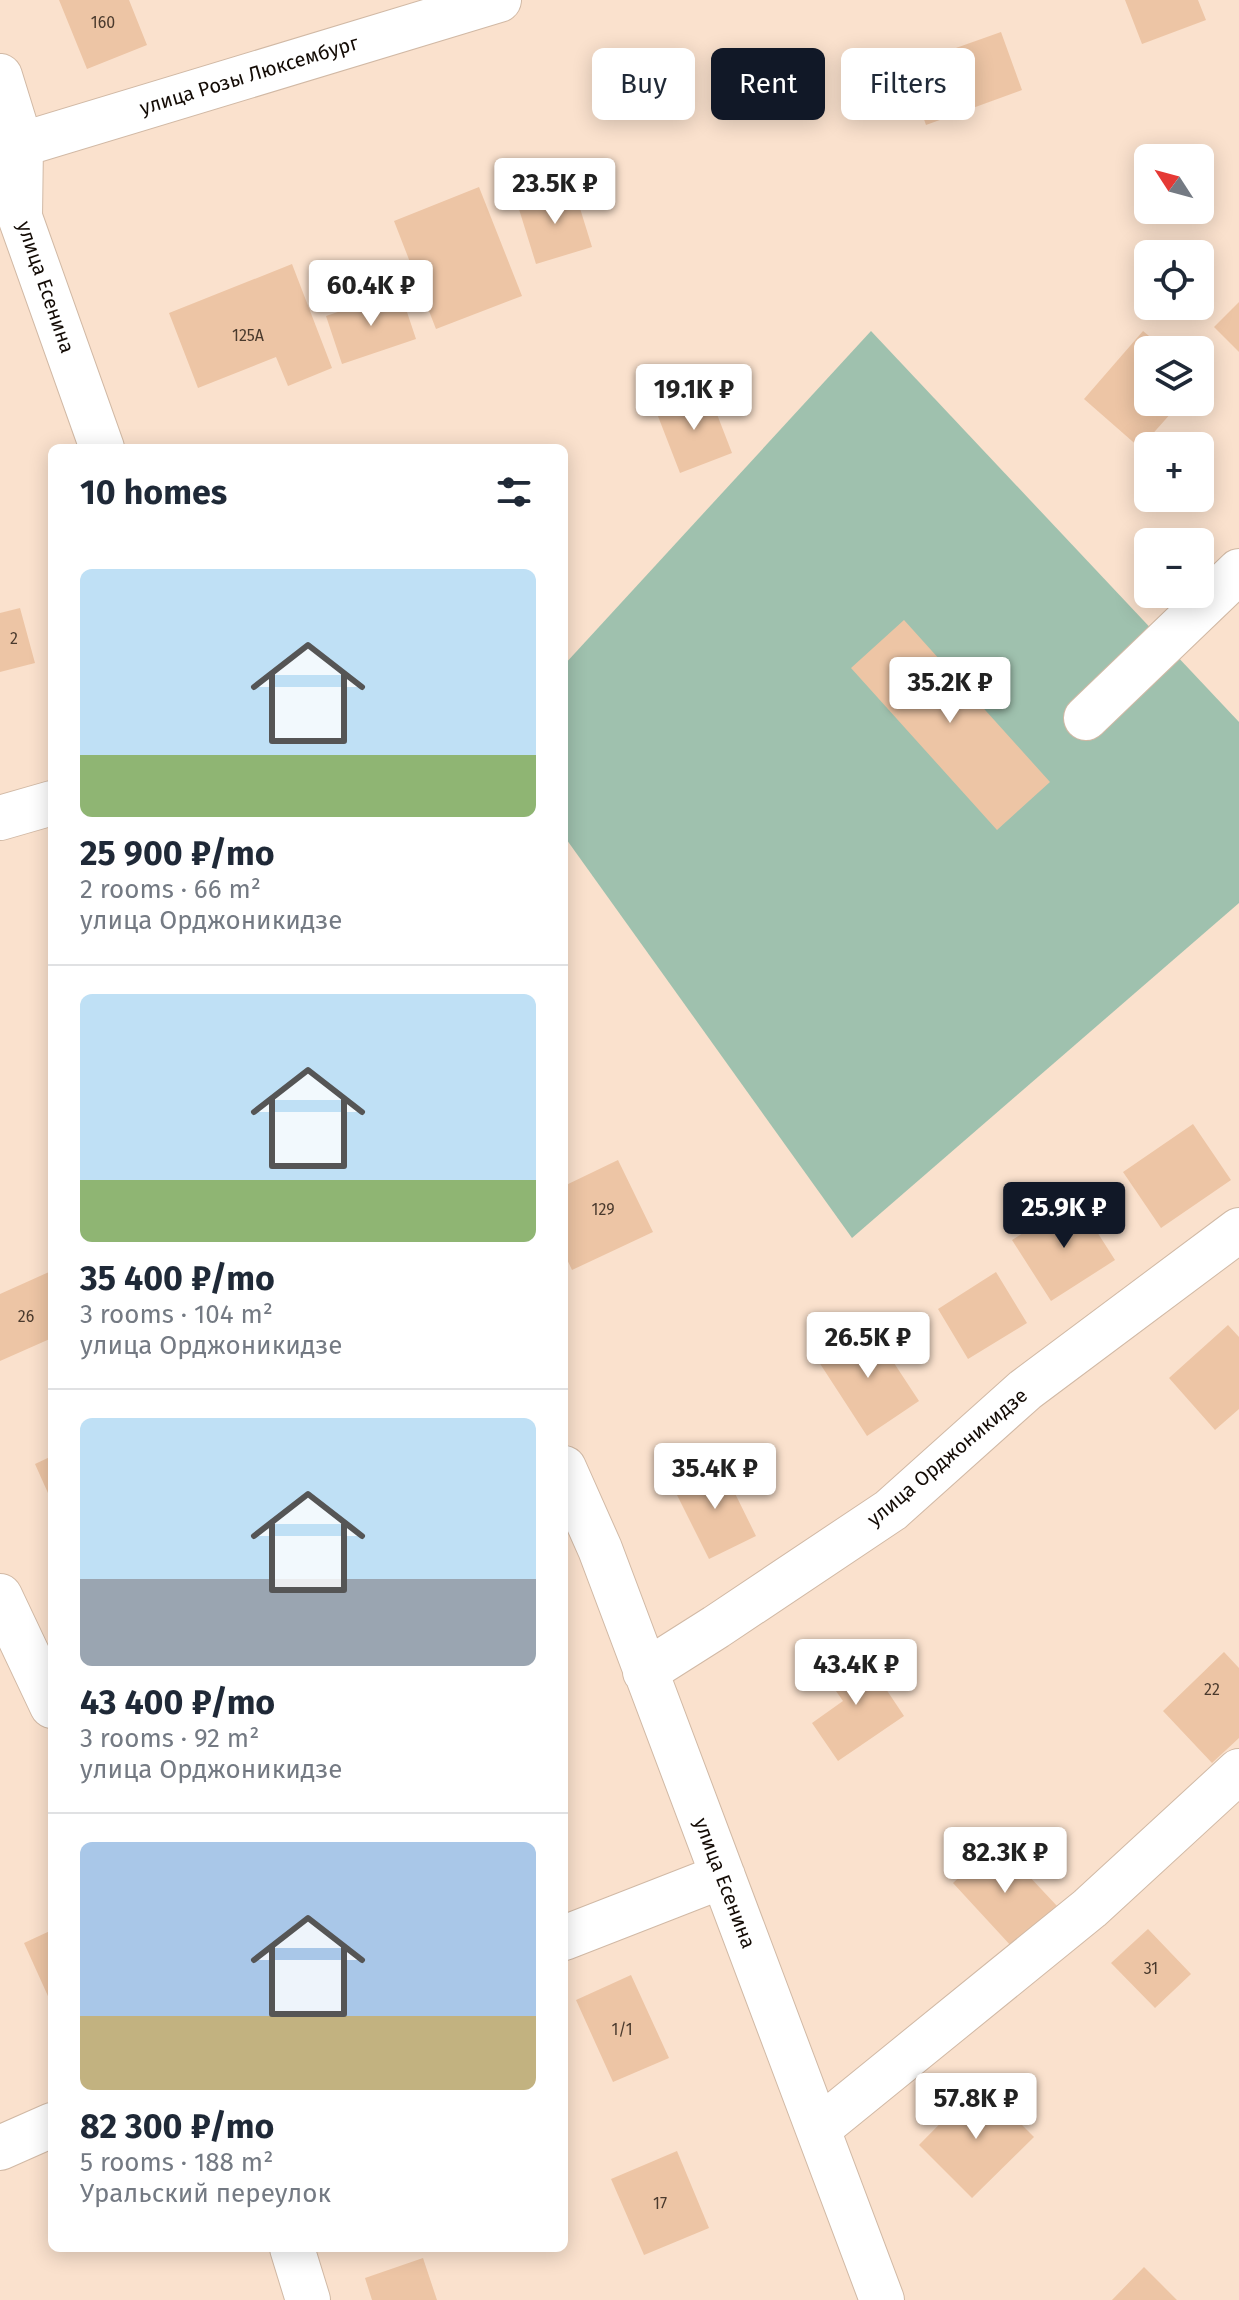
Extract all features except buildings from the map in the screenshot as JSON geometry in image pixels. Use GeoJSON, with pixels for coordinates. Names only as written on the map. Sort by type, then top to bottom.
{"type":"FeatureCollection","features":[{"type":"Feature","properties":{"kind":"street","name":"улица Розы Люксембург"},"geometry":{"type":"LineString","coordinates":[[11,147],[499,0]]}},
{"type":"Feature","properties":{"kind":"street","name":"улица Есенина"},"geometry":{"type":"LineString","coordinates":[[0,76],[20,217],[101,444]]}},
{"type":"Feature","properties":{"kind":"street"},"geometry":{"type":"LineString","coordinates":[[1086,718],[1239,571]]}},
{"type":"Feature","properties":{"kind":"street"},"geometry":{"type":"LineString","coordinates":[[0,818],[48,804]]}},
{"type":"Feature","properties":{"kind":"street","name":"улица Орджоникидзе"},"geometry":{"type":"LineString","coordinates":[[645,1672],[891,1510],[1025,1390],[1239,1230]]}},
{"type":"Feature","properties":{"kind":"street","name":"улица Есенина"},"geometry":{"type":"LineString","coordinates":[[568,1477],[600,1549],[882,2300]]}},
{"type":"Feature","properties":{"kind":"street"},"geometry":{"type":"LineString","coordinates":[[0,1596],[48,1698]]}},
{"type":"Feature","properties":{"kind":"street"},"geometry":{"type":"LineString","coordinates":[[818,2129],[1090,1908],[1239,1771]]}},
{"type":"Feature","properties":{"kind":"street"},"geometry":{"type":"LineString","coordinates":[[568,1936],[723,1876]]}},
{"type":"Feature","properties":{"kind":"street"},"geometry":{"type":"LineString","coordinates":[[0,2148],[48,2127]]}},
{"type":"Feature","properties":{"kind":"street"},"geometry":{"type":"LineString","coordinates":[[293,2252],[308,2300]]}},
{"type":"Feature","properties":{"kind":"green space"},"geometry":{"type":"Polygon","coordinates":[[[871,331],[1239,722],[1239,903],[852,1238],[568,842],[568,661],[871,331]]]}}]}
